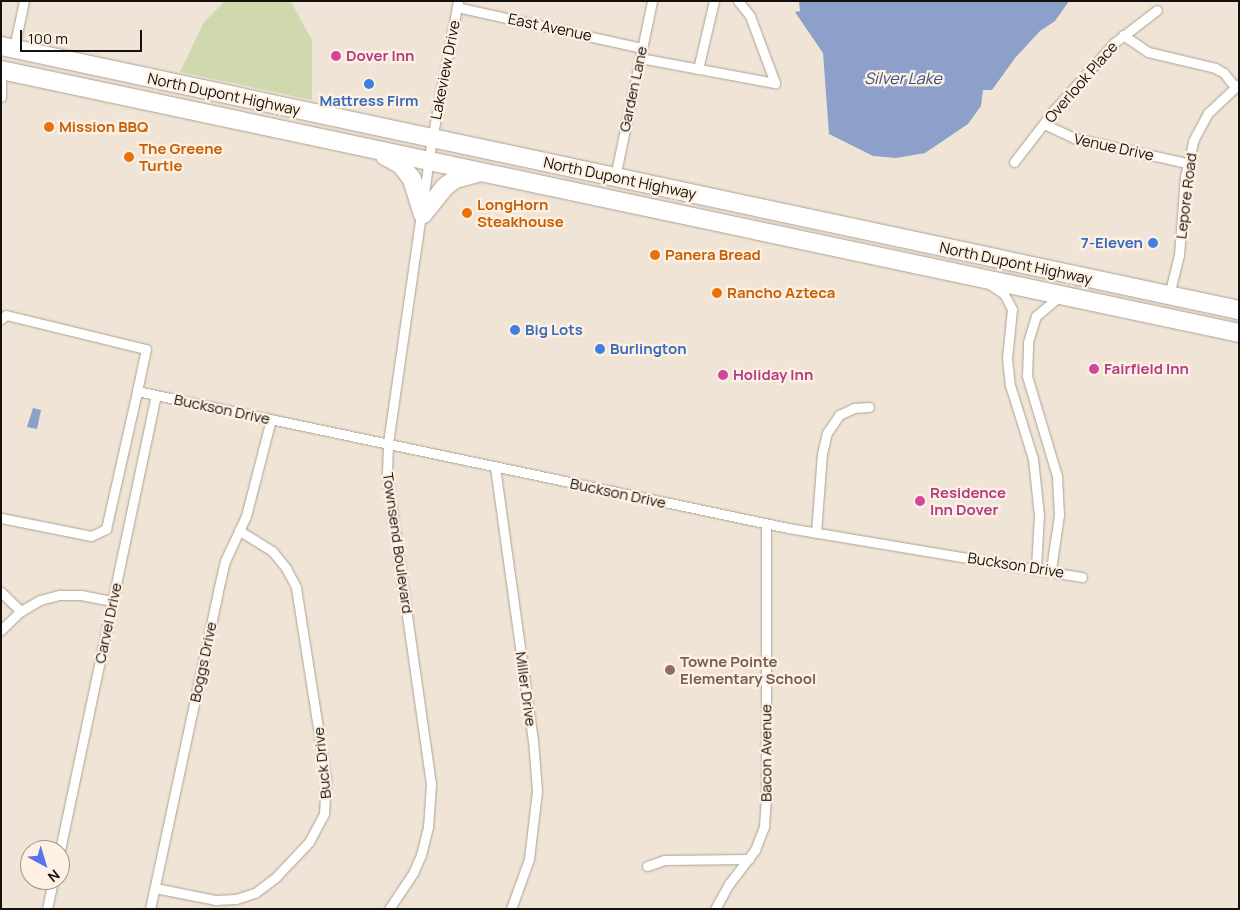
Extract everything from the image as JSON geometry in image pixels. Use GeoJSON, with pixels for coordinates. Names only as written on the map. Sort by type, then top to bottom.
{"type":"FeatureCollection","features":[{"type":"Feature","properties":{"kind":"highway","name":"North Dupont Highway"},"geometry":{"type":"LineString","coordinates":[[5,49],[40,54],[1239,310]]}},
{"type":"Feature","properties":{"kind":"highway"},"geometry":{"type":"LineString","coordinates":[[1,69],[14,59],[40,54]]}},
{"type":"Feature","properties":{"kind":"highway","name":"North Dupont Highway"},"geometry":{"type":"LineString","coordinates":[[1,69],[1239,333]]}},
{"type":"Feature","properties":{"kind":"highway"},"geometry":{"type":"LineString","coordinates":[[376,150],[401,165],[412,179],[423,214]]}},
{"type":"Feature","properties":{"kind":"highway"},"geometry":{"type":"LineString","coordinates":[[423,214],[446,186],[455,179],[481,172]]}},
{"type":"Feature","properties":{"kind":"highway"},"geometry":{"type":"LineString","coordinates":[[923,265],[930,256],[936,253],[970,261],[985,257]]}},
{"type":"Feature","properties":{"kind":"highway"},"geometry":{"type":"LineString","coordinates":[[1121,307],[1158,304],[1169,294]]}},
{"type":"Feature","properties":{"kind":"street"},"geometry":{"type":"LineString","coordinates":[[5,49],[24,1]]}},
{"type":"Feature","properties":{"kind":"street","name":"Garden Lane"},"geometry":{"type":"LineString","coordinates":[[615,177],[652,1]]}},
{"type":"Feature","properties":{"kind":"street"},"geometry":{"type":"LineString","coordinates":[[698,68],[714,1]]}},
{"type":"Feature","properties":{"kind":"street"},"geometry":{"type":"LineString","coordinates":[[640,58],[775,84],[750,16],[738,1]]}},
{"type":"Feature","properties":{"kind":"street","name":"East Avenue"},"geometry":{"type":"LineString","coordinates":[[458,4],[642,48]]}},
{"type":"Feature","properties":{"kind":"street","name":"Lakeview Drive"},"geometry":{"type":"LineString","coordinates":[[432,139],[458,4]]}},
{"type":"Feature","properties":{"kind":"street","name":"Overlook Place"},"geometry":{"type":"LineString","coordinates":[[1014,162],[1044,124],[1123,35],[1157,10]]}},
{"type":"Feature","properties":{"kind":"street"},"geometry":{"type":"LineString","coordinates":[[1123,35],[1148,52],[1220,70],[1237,86]]}},
{"type":"Feature","properties":{"kind":"street"},"geometry":{"type":"LineString","coordinates":[[1,79],[1,97]]}},
{"type":"Feature","properties":{"kind":"street","name":"Lepore Road"},"geometry":{"type":"LineString","coordinates":[[1169,294],[1179,255],[1187,162],[1202,122],[1237,86]]}},
{"type":"Feature","properties":{"kind":"street","name":"Venue Drive"},"geometry":{"type":"LineString","coordinates":[[1044,124],[1074,138],[1187,162]]}},
{"type":"Feature","properties":{"kind":"street","name":"Townsend Boulevard"},"geometry":{"type":"LineString","coordinates":[[389,909],[413,873],[421,855],[428,827],[431,784],[387,473],[388,443],[423,214],[432,139]]}},
{"type":"Feature","properties":{"kind":"street"},"geometry":{"type":"LineString","coordinates":[[978,276],[1004,294],[1012,309],[1007,358],[1010,381],[1030,450],[1040,515],[1036,567]]}},
{"type":"Feature","properties":{"kind":"street"},"geometry":{"type":"LineString","coordinates":[[1050,569],[1060,515],[1057,476],[1027,376],[1028,342],[1036,316],[1061,295]]}},
{"type":"Feature","properties":{"kind":"street"},"geometry":{"type":"LineString","coordinates":[[1,319],[6,315],[146,349],[106,529],[91,536],[1,518]]}},
{"type":"Feature","properties":{"kind":"street","name":"Buckson Drive"},"geometry":{"type":"LineString","coordinates":[[136,391],[766,524],[1050,569],[1082,576]]}},
{"type":"Feature","properties":{"kind":"street","name":"Carvel Drive"},"geometry":{"type":"LineString","coordinates":[[62,840],[113,601],[132,500],[156,395]]}},
{"type":"Feature","properties":{"kind":"street"},"geometry":{"type":"LineString","coordinates":[[816,533],[822,454],[827,433],[840,415],[854,408],[869,407]]}},
{"type":"Feature","properties":{"kind":"street","name":"Boggs Drive"},"geometry":{"type":"LineString","coordinates":[[150,909],[225,561],[246,516],[271,419]]}},
{"type":"Feature","properties":{"kind":"street"},"geometry":{"type":"LineString","coordinates":[[1030,450],[1048,444]]}},
{"type":"Feature","properties":{"kind":"street","name":"Miller Drive"},"geometry":{"type":"LineString","coordinates":[[495,467],[537,791],[529,859],[511,909]]}},
{"type":"Feature","properties":{"kind":"street"},"geometry":{"type":"LineString","coordinates":[[115,493],[132,500]]}},
{"type":"Feature","properties":{"kind":"street","name":"Bacon Avenue"},"geometry":{"type":"LineString","coordinates":[[715,909],[729,884],[749,859],[762,833],[766,798],[766,524]]}},
{"type":"Feature","properties":{"kind":"street","name":"Buck Drive"},"geometry":{"type":"LineString","coordinates":[[155,888],[215,900],[236,899],[255,893],[275,878],[308,842],[324,814],[326,778],[296,587],[286,568],[272,551],[239,530]]}},
{"type":"Feature","properties":{"kind":"street"},"geometry":{"type":"LineString","coordinates":[[1,592],[21,611]]}},
{"type":"Feature","properties":{"kind":"street"},"geometry":{"type":"LineString","coordinates":[[1,630],[21,611],[40,600],[59,595],[113,601]]}},
{"type":"Feature","properties":{"kind":"street"},"geometry":{"type":"LineString","coordinates":[[647,866],[664,860],[749,859]]}},
{"type":"Feature","properties":{"kind":"street"},"geometry":{"type":"LineString","coordinates":[[47,909],[51,890]]}},
{"type":"Feature","properties":{"kind":"green space"},"geometry":{"type":"Polygon","coordinates":[[[225,1],[291,2],[312,40],[312,100],[180,72],[204,22],[225,1]]]}},
{"type":"Feature","properties":{"kind":"water","name":"Silver Lake"},"geometry":{"type":"Polygon","coordinates":[[[799,1],[1069,1],[1055,21],[1040,31],[1015,58],[992,90],[983,90],[981,106],[968,124],[925,153],[896,158],[873,156],[829,134],[823,53],[795,12],[800,11],[799,1]]]}},
{"type":"Feature","properties":{"kind":"water"},"geometry":{"type":"Polygon","coordinates":[[[33,408],[41,410],[37,429],[27,427],[33,408]]]}},
{"type":"Feature","properties":{"kind":"place","name":"Dover Inn"},"geometry":{"type":"Point","coordinates":[336,56]}},
{"type":"Feature","properties":{"kind":"place","name":"Mattress Firm"},"geometry":{"type":"Point","coordinates":[369,84]}},
{"type":"Feature","properties":{"kind":"place","name":"Mission BBQ"},"geometry":{"type":"Point","coordinates":[49,127]}},
{"type":"Feature","properties":{"kind":"place","name":"The Greene Turtle"},"geometry":{"type":"Point","coordinates":[129,157]}},
{"type":"Feature","properties":{"kind":"place","name":"LongHorn Steakhouse"},"geometry":{"type":"Point","coordinates":[467,213]}},
{"type":"Feature","properties":{"kind":"place","name":"7-Eleven"},"geometry":{"type":"Point","coordinates":[1153,243]}},
{"type":"Feature","properties":{"kind":"place","name":"Panera Bread"},"geometry":{"type":"Point","coordinates":[655,255]}},
{"type":"Feature","properties":{"kind":"place","name":"Rancho Azteca"},"geometry":{"type":"Point","coordinates":[717,293]}},
{"type":"Feature","properties":{"kind":"place","name":"Big Lots"},"geometry":{"type":"Point","coordinates":[515,330]}},
{"type":"Feature","properties":{"kind":"place","name":"Burlington"},"geometry":{"type":"Point","coordinates":[600,349]}},
{"type":"Feature","properties":{"kind":"place","name":"Fairfield Inn"},"geometry":{"type":"Point","coordinates":[1094,369]}},
{"type":"Feature","properties":{"kind":"place","name":"Holiday Inn"},"geometry":{"type":"Point","coordinates":[723,375]}},
{"type":"Feature","properties":{"kind":"place","name":"Residence Inn Dover"},"geometry":{"type":"Point","coordinates":[920,501]}},
{"type":"Feature","properties":{"kind":"place","name":"Towne Pointe Elementary School"},"geometry":{"type":"Point","coordinates":[670,670]}}]}
